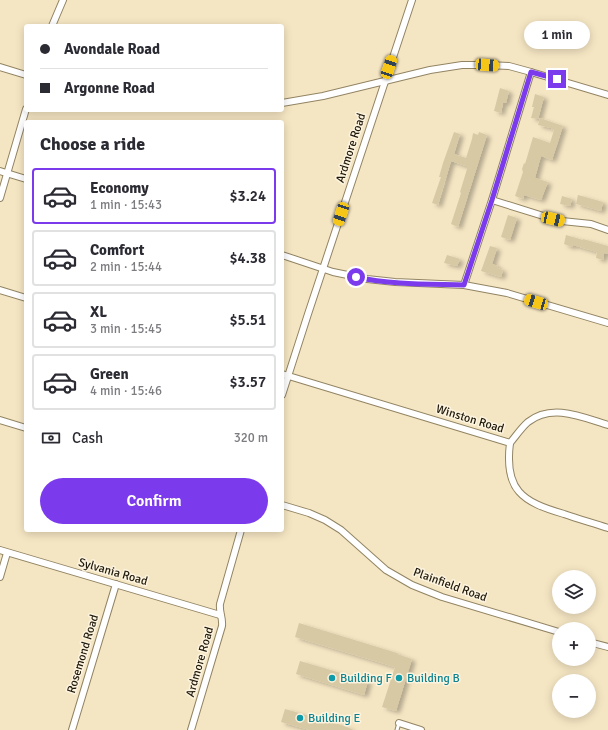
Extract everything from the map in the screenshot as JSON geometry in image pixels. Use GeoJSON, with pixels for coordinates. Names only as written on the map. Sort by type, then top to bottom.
{"type":"FeatureCollection","features":[{"type":"Feature","properties":{"kind":"street"},"geometry":{"type":"LineString","coordinates":[[53,24],[62,0]]}},
{"type":"Feature","properties":{"kind":"street","name":"Ardmore Road"},"geometry":{"type":"LineString","coordinates":[[285,375],[323,268],[412,0]]}},
{"type":"Feature","properties":{"kind":"street"},"geometry":{"type":"LineString","coordinates":[[284,103],[323,96],[430,70],[487,65],[509,66],[608,95]]}},
{"type":"Feature","properties":{"kind":"street"},"geometry":{"type":"LineString","coordinates":[[0,67],[24,74]]}},
{"type":"Feature","properties":{"kind":"street"},"geometry":{"type":"LineString","coordinates":[[464,285],[492,200],[531,72]]}},
{"type":"Feature","properties":{"kind":"street"},"geometry":{"type":"LineString","coordinates":[[0,198],[25,112]]}},
{"type":"Feature","properties":{"kind":"street"},"geometry":{"type":"LineString","coordinates":[[0,171],[24,178]]}},
{"type":"Feature","properties":{"kind":"street"},"geometry":{"type":"LineString","coordinates":[[492,200],[553,219],[591,224],[608,230]]}},
{"type":"Feature","properties":{"kind":"street"},"geometry":{"type":"LineString","coordinates":[[284,256],[345,275],[380,281],[464,285],[507,293],[608,323]]}},
{"type":"Feature","properties":{"kind":"street"},"geometry":{"type":"LineString","coordinates":[[0,290],[24,297]]}},
{"type":"Feature","properties":{"kind":"street","name":"Winston Road"},"geometry":{"type":"LineString","coordinates":[[285,375],[510,443],[510,474],[515,486],[521,494],[545,509],[608,528]]}},
{"type":"Feature","properties":{"kind":"street"},"geometry":{"type":"LineString","coordinates":[[510,443],[527,423],[538,416],[550,412],[573,414],[608,425]]}},
{"type":"Feature","properties":{"kind":"street"},"geometry":{"type":"LineString","coordinates":[[0,420],[24,427]]}},
{"type":"Feature","properties":{"kind":"street","name":"Plainfield Road"},"geometry":{"type":"LineString","coordinates":[[284,506],[310,513],[325,520],[341,530],[386,570],[412,585],[442,597],[552,630]]}},
{"type":"Feature","properties":{"kind":"street","name":"Ardmore Road"},"geometry":{"type":"LineString","coordinates":[[191,730],[222,626],[219,608],[241,532]]}},
{"type":"Feature","properties":{"kind":"street","name":"Sylvania Road"},"geometry":{"type":"LineString","coordinates":[[0,550],[220,615]]}},
{"type":"Feature","properties":{"kind":"street"},"geometry":{"type":"LineString","coordinates":[[0,577],[7,552]]}},
{"type":"Feature","properties":{"kind":"street","name":"Rosemond Road"},"geometry":{"type":"LineString","coordinates":[[72,730],[116,584]]}},
{"type":"Feature","properties":{"kind":"street"},"geometry":{"type":"LineString","coordinates":[[596,644],[608,647]]}},
{"type":"Feature","properties":{"kind":"street"},"geometry":{"type":"LineString","coordinates":[[399,723],[421,730]]}},
{"type":"Feature","properties":{"kind":"lane"},"geometry":{"type":"LineString","coordinates":[[397,730],[399,723]]}},
{"type":"Feature","properties":{"kind":"building"},"geometry":{"type":"Polygon","coordinates":[[[500,88],[509,91],[506,103],[503,103],[501,113],[494,111],[500,88]]]}},
{"type":"Feature","properties":{"kind":"building"},"geometry":{"type":"Polygon","coordinates":[[[535,94],[544,97],[538,119],[531,118],[535,94]]]}},
{"type":"Feature","properties":{"kind":"building"},"geometry":{"type":"Polygon","coordinates":[[[540,118],[563,126],[552,160],[541,156],[535,178],[548,182],[541,200],[524,195],[523,199],[515,196],[533,137],[550,143],[554,130],[538,125],[540,118]]]}},
{"type":"Feature","properties":{"kind":"building"},"geometry":{"type":"Polygon","coordinates":[[[454,132],[460,134],[454,154],[466,158],[473,133],[478,135],[479,132],[487,135],[458,227],[451,224],[461,193],[460,192],[467,169],[466,166],[451,161],[438,205],[432,203],[441,177],[439,177],[443,163],[454,132]]]}},
{"type":"Feature","properties":{"kind":"building"},"geometry":{"type":"Polygon","coordinates":[[[578,195],[603,202],[601,211],[576,204],[578,195]]]}},
{"type":"Feature","properties":{"kind":"building"},"geometry":{"type":"Polygon","coordinates":[[[562,196],[572,199],[570,206],[560,204],[562,196]]]}},
{"type":"Feature","properties":{"kind":"building"},"geometry":{"type":"Polygon","coordinates":[[[508,215],[517,218],[510,240],[501,237],[508,215]]]}},
{"type":"Feature","properties":{"kind":"building"},"geometry":{"type":"Polygon","coordinates":[[[566,235],[608,246],[608,254],[604,253],[603,260],[596,258],[597,252],[564,244],[566,235]]]}},
{"type":"Feature","properties":{"kind":"building"},"geometry":{"type":"Polygon","coordinates":[[[490,246],[497,248],[492,264],[503,270],[501,277],[481,271],[490,246]]]}},
{"type":"Feature","properties":{"kind":"building"},"geometry":{"type":"Polygon","coordinates":[[[447,255],[460,259],[457,266],[444,263],[447,255]]]}},
{"type":"Feature","properties":{"kind":"building"},"geometry":{"type":"Polygon","coordinates":[[[299,623],[412,659],[396,711],[382,707],[395,667],[295,637],[299,623]]]}},
{"type":"Feature","properties":{"kind":"building","name":"Building F"},"geometry":{"type":"Polygon","coordinates":[[[300,661],[368,681],[364,695],[296,674],[300,661]]]}},
{"type":"Feature","properties":{"kind":"building","name":"Building E"},"geometry":{"type":"Polygon","coordinates":[[[285,709],[338,724],[352,730],[310,730],[281,722],[285,709]]]}},
{"type":"Feature","properties":{"kind":"place","name":"Building F"},"geometry":{"type":"Point","coordinates":[332,678]}},
{"type":"Feature","properties":{"kind":"place","name":"Building B"},"geometry":{"type":"Point","coordinates":[399,678]}},
{"type":"Feature","properties":{"kind":"place","name":"Building E"},"geometry":{"type":"Point","coordinates":[300,718]}},
{"type":"Feature","properties":{"kind":"route"},"geometry":{"type":"LineString","coordinates":[[356,277],[380,281],[464,285],[492,200],[531,72],[557,79]]}}]}
